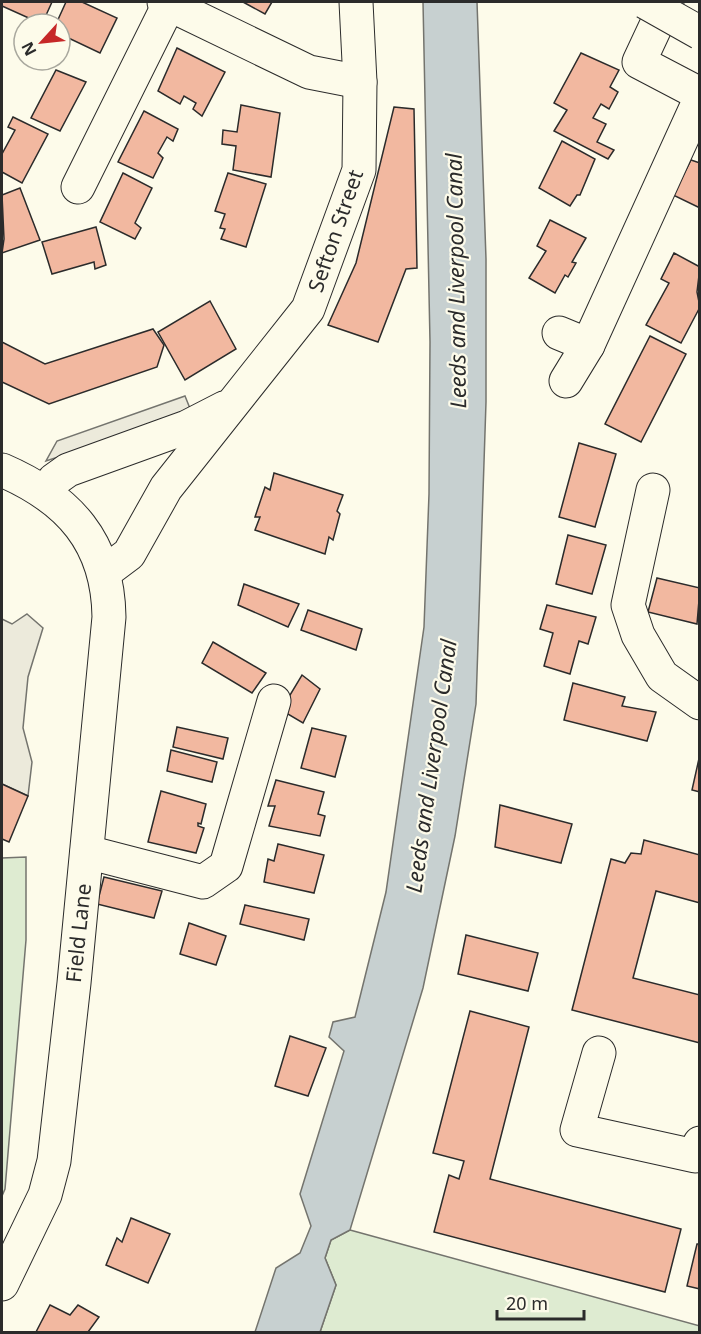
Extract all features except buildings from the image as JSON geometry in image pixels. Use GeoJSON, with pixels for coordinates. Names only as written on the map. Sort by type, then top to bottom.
{"type":"FeatureCollection","features":[{"type":"Feature","properties":{"kind":"main road","name":"Sefton Street"},"geometry":{"type":"LineString","coordinates":[[105,572],[129,554],[166,488],[308,309],[329,259],[359,170],[360,82],[356,2]]}},
{"type":"Feature","properties":{"kind":"main road"},"geometry":{"type":"LineString","coordinates":[[645,2],[699,33]]}},
{"type":"Feature","properties":{"kind":"main road"},"geometry":{"type":"LineString","coordinates":[[667,2],[639,62],[699,94]]}},
{"type":"Feature","properties":{"kind":"main road"},"geometry":{"type":"LineString","coordinates":[[78,187],[167,3],[309,72],[360,82]]}},
{"type":"Feature","properties":{"kind":"main road"},"geometry":{"type":"LineString","coordinates":[[566,381],[573,339],[699,99]]}},
{"type":"Feature","properties":{"kind":"main road","name":"Sefton Street"},"geometry":{"type":"LineString","coordinates":[[44,492],[54,480],[68,470],[187,427],[238,399]]}},
{"type":"Feature","properties":{"kind":"main road","name":"Field Lane"},"geometry":{"type":"LineString","coordinates":[[2,470],[29,482],[68,512],[88,536],[105,572],[109,593],[108,653],[54,1161],[45,1195],[2,1284]]}},
{"type":"Feature","properties":{"kind":"main road"},"geometry":{"type":"LineString","coordinates":[[653,490],[628,605],[638,636],[662,676],[699,703]]}},
{"type":"Feature","properties":{"kind":"main road"},"geometry":{"type":"LineString","coordinates":[[87,852],[203,882],[226,866],[274,701]]}},
{"type":"Feature","properties":{"kind":"main road"},"geometry":{"type":"LineString","coordinates":[[599,1053],[578,1130],[695,1156],[699,1143]]}},
{"type":"Feature","properties":{"kind":"green space"},"geometry":{"type":"Polygon","coordinates":[[[26,857],[26,940],[5,1189],[2,1196],[2,858],[26,857]]]}},
{"type":"Feature","properties":{"kind":"green space"},"geometry":{"type":"Polygon","coordinates":[[[350,1230],[700,1326],[699,1332],[320,1332],[336,1285],[325,1258],[331,1240],[350,1230]]]}},
{"type":"Feature","properties":{"kind":"shaded area"},"geometry":{"type":"Polygon","coordinates":[[[185,396],[191,411],[178,418],[46,461],[57,441],[185,396]]]}},
{"type":"Feature","properties":{"kind":"shaded area"},"geometry":{"type":"Polygon","coordinates":[[[27,614],[43,628],[28,677],[23,728],[32,762],[28,796],[2,784],[2,619],[12,624],[27,614]]]}},
{"type":"Feature","properties":{"kind":"water","name":"Leeds and Liverpool Canal"},"geometry":{"type":"Polygon","coordinates":[[[423,2],[477,2],[486,259],[486,402],[476,704],[455,836],[423,988],[350,1230],[331,1240],[325,1258],[336,1285],[320,1332],[255,1332],[276,1268],[300,1253],[311,1226],[300,1194],[344,1051],[329,1037],[333,1022],[355,1017],[386,892],[424,627],[429,494],[430,342],[423,2]]]}}]}
